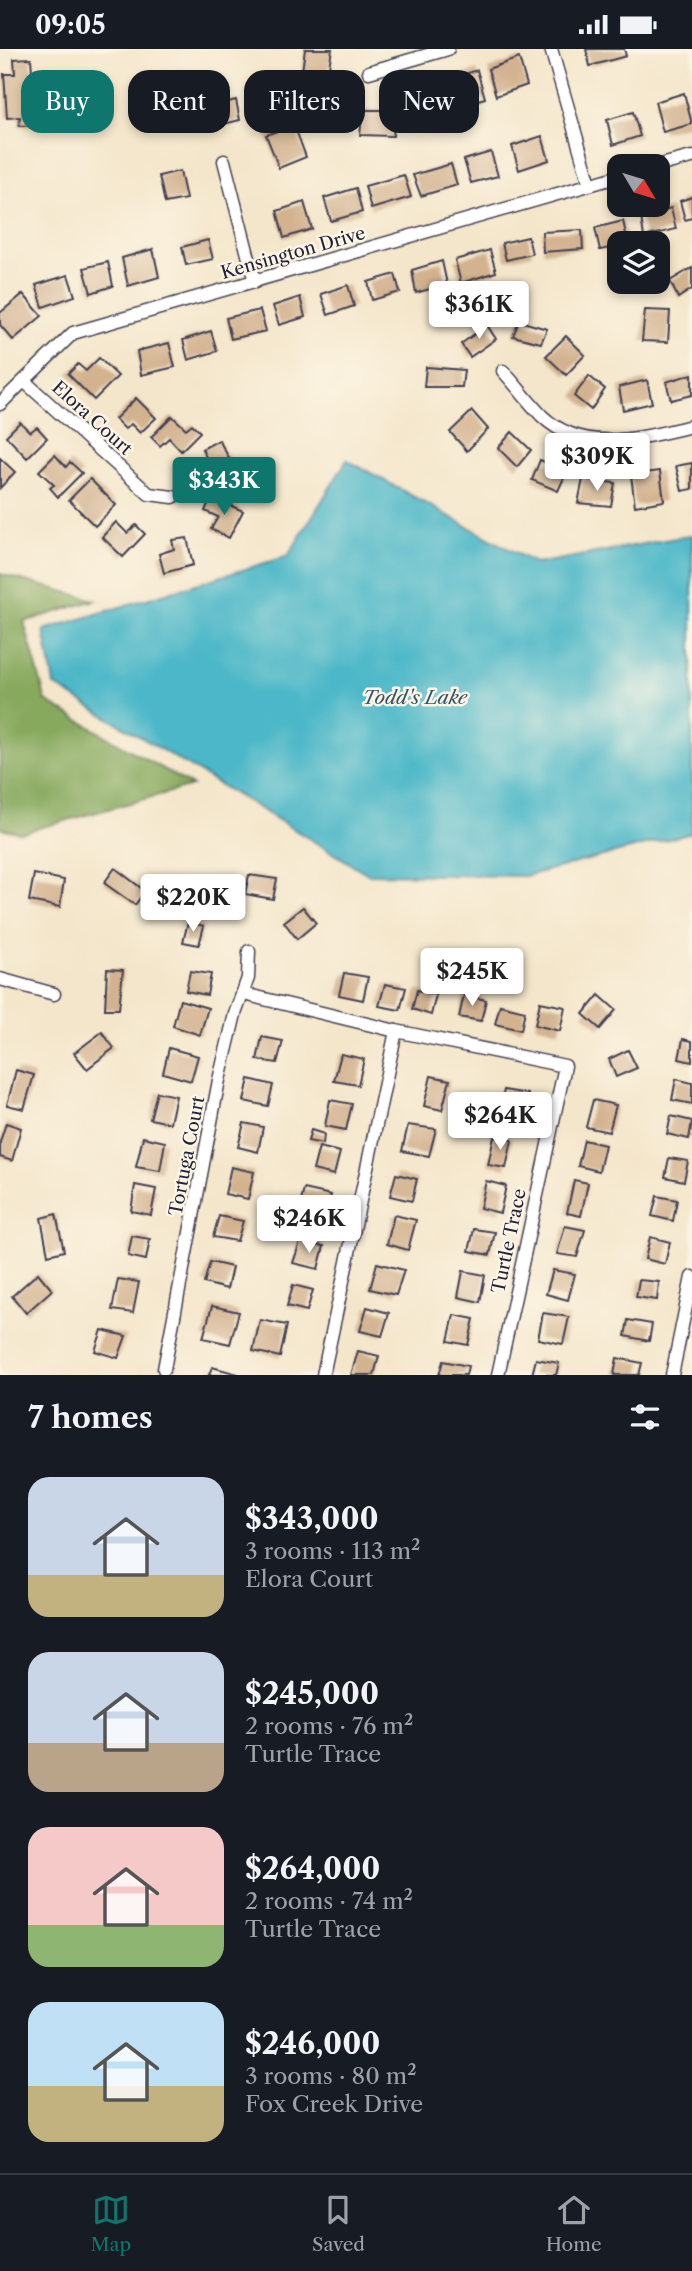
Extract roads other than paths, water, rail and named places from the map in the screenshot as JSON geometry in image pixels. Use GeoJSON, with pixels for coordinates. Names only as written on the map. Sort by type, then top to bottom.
{"type":"FeatureCollection","features":[{"type":"Feature","properties":{"kind":"street"},"geometry":{"type":"LineString","coordinates":[[369,72],[448,49]]}},
{"type":"Feature","properties":{"kind":"street"},"geometry":{"type":"LineString","coordinates":[[551,49],[590,184]]}},
{"type":"Feature","properties":{"kind":"street"},"geometry":{"type":"LineString","coordinates":[[670,163],[692,157]]}},
{"type":"Feature","properties":{"kind":"street"},"geometry":{"type":"LineString","coordinates":[[224,161],[255,282]]}},
{"type":"Feature","properties":{"kind":"street","name":"Kensington Drive"},"geometry":{"type":"LineString","coordinates":[[0,404],[72,333],[607,179]]}},
{"type":"Feature","properties":{"kind":"street"},"geometry":{"type":"LineString","coordinates":[[503,371],[544,417],[567,432],[594,441],[639,438],[692,426]]}},
{"type":"Feature","properties":{"kind":"street","name":"Elora Court"},"geometry":{"type":"LineString","coordinates":[[24,380],[149,494],[173,497]]}},
{"type":"Feature","properties":{"kind":"street","name":"Tortuga Court"},"geometry":{"type":"LineString","coordinates":[[164,1369],[219,1080],[235,1014],[248,978],[249,951]]}},
{"type":"Feature","properties":{"kind":"street"},"geometry":{"type":"LineString","coordinates":[[0,979],[54,994]]}},
{"type":"Feature","properties":{"kind":"street","name":"Turtle Trace"},"geometry":{"type":"LineString","coordinates":[[244,994],[396,1031],[565,1066],[498,1375]]}},
{"type":"Feature","properties":{"kind":"street"},"geometry":{"type":"LineString","coordinates":[[323,1375],[396,1031]]}},
{"type":"Feature","properties":{"kind":"street"},"geometry":{"type":"LineString","coordinates":[[671,1375],[692,1277]]}},
{"type":"Feature","properties":{"kind":"water","name":"Todd's Lake"},"geometry":{"type":"Polygon","coordinates":[[[347,460],[536,564],[692,535],[692,833],[526,876],[368,874],[54,685],[44,630],[288,556],[347,460]]]}}]}
